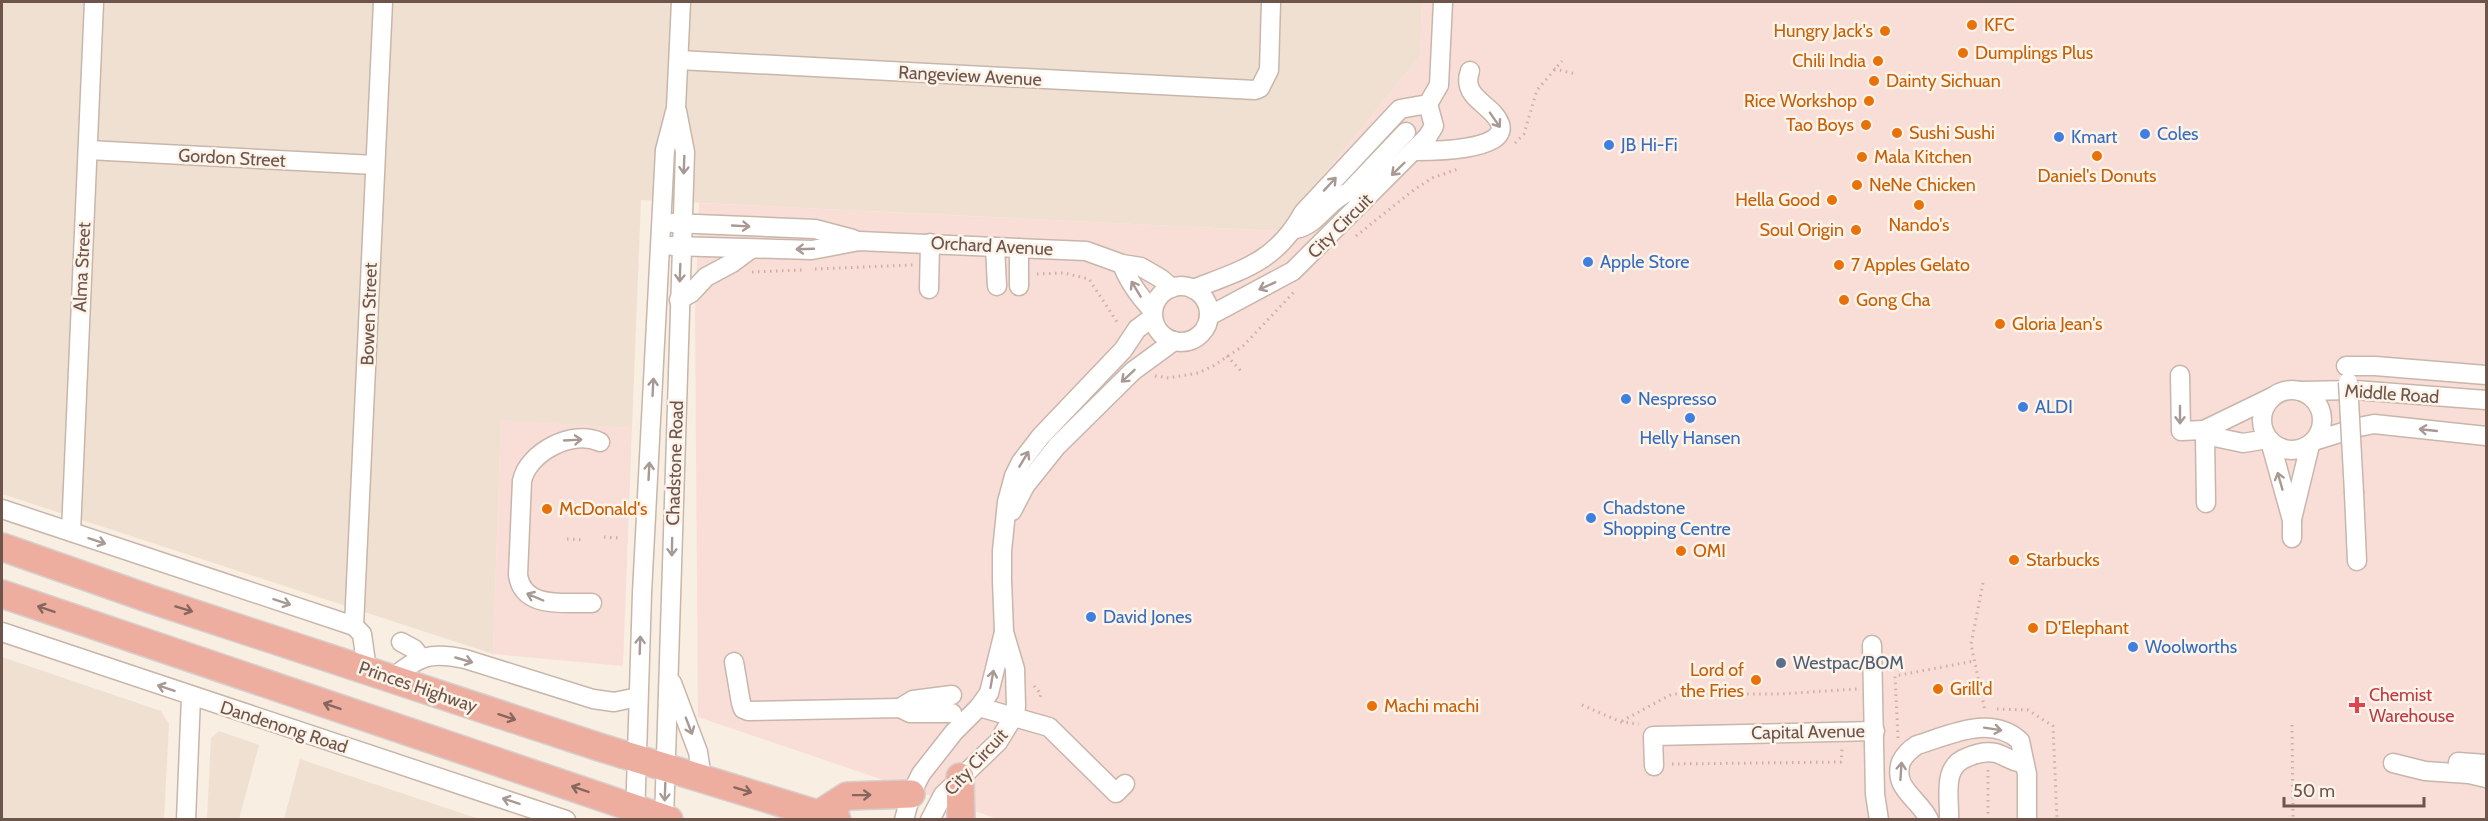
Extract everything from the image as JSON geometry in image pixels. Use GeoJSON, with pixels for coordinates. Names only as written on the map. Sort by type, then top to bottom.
{"type":"FeatureCollection","features":[{"type":"Feature","properties":{"kind":"highway","name":"Princes Highway"},"geometry":{"type":"LineString","coordinates":[[2,547],[379,674],[828,817]]}},
{"type":"Feature","properties":{"kind":"highway"},"geometry":{"type":"LineString","coordinates":[[2,594],[636,814],[665,819]]}},
{"type":"Feature","properties":{"kind":"highway"},"geometry":{"type":"LineString","coordinates":[[960,777],[961,819]]}},
{"type":"Feature","properties":{"kind":"highway"},"geometry":{"type":"LineString","coordinates":[[828,817],[847,796],[908,807]]}},
{"type":"Feature","properties":{"kind":"street","name":"Alma Street"},"geometry":{"type":"LineString","coordinates":[[71,532],[94,2]]}},
{"type":"Feature","properties":{"kind":"street","name":"Bowen Street"},"geometry":{"type":"LineString","coordinates":[[354,626],[383,2]]}},
{"type":"Feature","properties":{"kind":"street","name":"Chadstone Road"},"geometry":{"type":"LineString","coordinates":[[636,814],[638,697],[665,150],[676,108],[681,2]]}},
{"type":"Feature","properties":{"kind":"street","name":"Rangeview Avenue"},"geometry":{"type":"LineString","coordinates":[[679,60],[1248,90],[1260,88],[1269,70],[1271,2]]}},
{"type":"Feature","properties":{"kind":"street","name":"City Circuit"},"geometry":{"type":"LineString","coordinates":[[1209,316],[1287,276],[1416,151],[1434,126],[1428,104],[1438,85],[1448,12]]}},
{"type":"Feature","properties":{"kind":"street"},"geometry":{"type":"LineString","coordinates":[[1416,151],[1459,150],[1490,141],[1499,133],[1501,128],[1498,120],[1472,93],[1468,77],[1470,71]]}},
{"type":"Feature","properties":{"kind":"street","name":"City Circuit"},"geometry":{"type":"LineString","coordinates":[[1193,289],[1237,273],[1274,251],[1294,230],[1303,213],[1400,109],[1428,104]]}},
{"type":"Feature","properties":{"kind":"street","name":"Chadstone Road"},"geometry":{"type":"LineString","coordinates":[[665,819],[685,152],[676,108]]}},
{"type":"Feature","properties":{"kind":"street"},"geometry":{"type":"LineString","coordinates":[[1294,230],[1304,228],[1340,195],[1349,192],[1406,132]]}},
{"type":"Feature","properties":{"kind":"street","name":"Gordon Street"},"geometry":{"type":"LineString","coordinates":[[88,150],[375,165]]}},
{"type":"Feature","properties":{"kind":"street"},"geometry":{"type":"LineString","coordinates":[[1314,252],[1314,237],[1347,202],[1349,192]]}},
{"type":"Feature","properties":{"kind":"street","name":"Orchard Avenue"},"geometry":{"type":"LineString","coordinates":[[662,223],[814,229],[859,241]]}},
{"type":"Feature","properties":{"kind":"street","name":"Orchard Avenue"},"geometry":{"type":"LineString","coordinates":[[661,246],[812,250],[859,241],[1086,251],[1122,264],[1141,267],[1172,288]]}},
{"type":"Feature","properties":{"kind":"street"},"geometry":{"type":"LineString","coordinates":[[929,289],[930,243]]}},
{"type":"Feature","properties":{"kind":"street"},"geometry":{"type":"LineString","coordinates":[[994,247],[997,286]]}},
{"type":"Feature","properties":{"kind":"street"},"geometry":{"type":"LineString","coordinates":[[1019,248],[1019,281]]}},
{"type":"Feature","properties":{"kind":"street"},"geometry":{"type":"LineString","coordinates":[[680,300],[691,293],[706,277],[732,263],[751,249]]}},
{"type":"Feature","properties":{"kind":"street"},"geometry":{"type":"LineString","coordinates":[[1122,264],[1126,275],[1153,314],[1160,333],[1174,341],[1185,342],[1196,338],[1204,331],[1209,316],[1205,300],[1193,289],[1183,286],[1172,288],[1159,297],[1153,314]]}},
{"type":"Feature","properties":{"kind":"street","name":"City Circuit"},"geometry":{"type":"LineString","coordinates":[[930,819],[943,795],[998,742],[1014,716],[1016,707],[1015,669],[1004,632],[1002,580],[1004,535],[1010,486],[1029,450],[1123,350],[1137,329],[1153,314]]}},
{"type":"Feature","properties":{"kind":"street","name":"City Circuit"},"geometry":{"type":"LineString","coordinates":[[1004,535],[1017,500],[1057,446],[1133,371],[1174,341]]}},
{"type":"Feature","properties":{"kind":"street"},"geometry":{"type":"LineString","coordinates":[[2357,561],[2352,420],[2345,362],[2487,375]]}},
{"type":"Feature","properties":{"kind":"street"},"geometry":{"type":"LineString","coordinates":[[2180,375],[2181,431],[2204,433],[2243,443],[2269,440],[2286,450],[2299,450],[2312,443]]}},
{"type":"Feature","properties":{"kind":"street","name":"Middle Road"},"geometry":{"type":"LineString","coordinates":[[2297,391],[2355,390],[2487,400]]}},
{"type":"Feature","properties":{"kind":"street"},"geometry":{"type":"LineString","coordinates":[[2204,433],[2276,395],[2297,391],[2314,400],[2321,411],[2322,424],[2312,443],[2292,529],[2269,440],[2263,429],[2262,418],[2268,402],[2276,395]]}},
{"type":"Feature","properties":{"kind":"street","name":"Middle Road"},"geometry":{"type":"LineString","coordinates":[[2312,443],[2374,424],[2487,436]]}},
{"type":"Feature","properties":{"kind":"street"},"geometry":{"type":"LineString","coordinates":[[2204,433],[2206,503]]}},
{"type":"Feature","properties":{"kind":"street"},"geometry":{"type":"LineString","coordinates":[[592,603],[535,600],[522,588],[518,575],[521,492],[527,467],[556,443],[573,438],[600,442]]}},
{"type":"Feature","properties":{"kind":"street"},"geometry":{"type":"LineString","coordinates":[[2,509],[354,626],[362,634],[379,674],[421,658],[443,656],[459,658],[604,702],[638,697]]}},
{"type":"Feature","properties":{"kind":"street","name":"Dandenong Road"},"geometry":{"type":"LineString","coordinates":[[2,632],[566,819]]}},
{"type":"Feature","properties":{"kind":"street","name":"City Circuit"},"geometry":{"type":"LineString","coordinates":[[908,807],[928,763],[989,693],[1004,632]]}},
{"type":"Feature","properties":{"kind":"street"},"geometry":{"type":"LineString","coordinates":[[401,642],[414,649],[421,658]]}},
{"type":"Feature","properties":{"kind":"street"},"geometry":{"type":"LineString","coordinates":[[1872,645],[1875,731]]}},
{"type":"Feature","properties":{"kind":"street"},"geometry":{"type":"LineString","coordinates":[[734,662],[741,703],[743,709],[748,711],[900,708],[910,712],[952,697],[954,732]]}},
{"type":"Feature","properties":{"kind":"street"},"geometry":{"type":"LineString","coordinates":[[669,675],[698,752],[702,778]]}},
{"type":"Feature","properties":{"kind":"street"},"geometry":{"type":"LineString","coordinates":[[186,819],[191,696]]}},
{"type":"Feature","properties":{"kind":"street"},"geometry":{"type":"LineString","coordinates":[[979,707],[1049,727],[1116,793],[1125,784]]}},
{"type":"Feature","properties":{"kind":"street"},"geometry":{"type":"LineString","coordinates":[[1929,819],[1901,784],[1899,770],[1909,750],[1976,728],[2009,732],[2020,741],[2027,774],[2027,819]]}},
{"type":"Feature","properties":{"kind":"street","name":"Capital Avenue"},"geometry":{"type":"LineString","coordinates":[[1654,766],[1653,736],[1875,731],[1870,793],[1879,819]]}},
{"type":"Feature","properties":{"kind":"street"},"geometry":{"type":"LineString","coordinates":[[1942,738],[1959,761]]}},
{"type":"Feature","properties":{"kind":"street"},"geometry":{"type":"LineString","coordinates":[[1949,819],[1949,776],[1954,765],[1959,761],[1973,754],[1987,752],[1998,753],[2011,762],[2023,763]]}},
{"type":"Feature","properties":{"kind":"street"},"geometry":{"type":"LineString","coordinates":[[2487,764],[2421,760],[2393,763],[2426,771],[2469,774],[2487,778]]}},
{"type":"Feature","properties":{"kind":"path"},"geometry":{"type":"LineString","coordinates":[[1554,69],[1576,74]]}},
{"type":"Feature","properties":{"kind":"path"},"geometry":{"type":"LineString","coordinates":[[814,269],[929,265]]}},
{"type":"Feature","properties":{"kind":"path"},"geometry":{"type":"LineString","coordinates":[[748,272],[803,270]]}},
{"type":"Feature","properties":{"kind":"path"},"geometry":{"type":"LineString","coordinates":[[1019,281],[1064,273],[1091,281]]}},
{"type":"Feature","properties":{"kind":"path"},"geometry":{"type":"LineString","coordinates":[[1227,356],[1241,371]]}},
{"type":"Feature","properties":{"kind":"path"},"geometry":{"type":"LineString","coordinates":[[604,537],[619,538]]}},
{"type":"Feature","properties":{"kind":"path"},"geometry":{"type":"LineString","coordinates":[[567,539],[584,540]]}},
{"type":"Feature","properties":{"kind":"path"},"geometry":{"type":"LineString","coordinates":[[1983,583],[1971,644],[1985,717]]}},
{"type":"Feature","properties":{"kind":"path"},"geometry":{"type":"LineString","coordinates":[[1898,740],[1894,676],[1974,661]]}},
{"type":"Feature","properties":{"kind":"path"},"geometry":{"type":"LineString","coordinates":[[1621,722],[1672,694],[1780,694],[1862,688]]}},
{"type":"Feature","properties":{"kind":"path"},"geometry":{"type":"LineString","coordinates":[[2292,725],[2293,819]]}},
{"type":"Feature","properties":{"kind":"path"},"geometry":{"type":"LineString","coordinates":[[1988,762],[1988,819]]}},
{"type":"Feature","properties":{"kind":"shaded area"},"geometry":{"type":"Polygon","coordinates":[[[2,2],[1422,2],[1420,56],[1278,231],[641,200],[632,428],[501,421],[493,654],[2,494],[2,2]]]}},
{"type":"Feature","properties":{"kind":"shaded area","name":"Chadstone Shopping Centre"},"geometry":{"type":"Polygon","coordinates":[[[1422,2],[2486,2],[2486,819],[998,819],[698,717],[695,319],[699,203],[1278,231],[1420,56],[1422,2]]]}},
{"type":"Feature","properties":{"kind":"shaded area"},"geometry":{"type":"Polygon","coordinates":[[[501,420],[632,428],[623,666],[493,654],[501,420]]]}},
{"type":"Feature","properties":{"kind":"shaded area"},"geometry":{"type":"Polygon","coordinates":[[[2,657],[161,711],[169,724],[164,819],[2,819],[2,657]]]}},
{"type":"Feature","properties":{"kind":"shaded area"},"geometry":{"type":"Polygon","coordinates":[[[219,731],[259,745],[239,819],[207,819],[211,738],[219,731]]]}},
{"type":"Feature","properties":{"kind":"shaded area"},"geometry":{"type":"Polygon","coordinates":[[[300,759],[341,773],[479,819],[284,819],[300,759]]]}},
{"type":"Feature","properties":{"kind":"place","name":"KFC"},"geometry":{"type":"Point","coordinates":[1972,25]}},
{"type":"Feature","properties":{"kind":"place","name":"Hungry Jack's"},"geometry":{"type":"Point","coordinates":[1885,31]}},
{"type":"Feature","properties":{"kind":"place","name":"Dumplings Plus"},"geometry":{"type":"Point","coordinates":[1963,53]}},
{"type":"Feature","properties":{"kind":"place","name":"Chili India"},"geometry":{"type":"Point","coordinates":[1878,61]}},
{"type":"Feature","properties":{"kind":"place","name":"Dainty Sichuan"},"geometry":{"type":"Point","coordinates":[1874,81]}},
{"type":"Feature","properties":{"kind":"place","name":"Rice Workshop"},"geometry":{"type":"Point","coordinates":[1869,101]}},
{"type":"Feature","properties":{"kind":"place","name":"Tao Boys"},"geometry":{"type":"Point","coordinates":[1866,125]}},
{"type":"Feature","properties":{"kind":"place","name":"Sushi Sushi"},"geometry":{"type":"Point","coordinates":[1897,133]}},
{"type":"Feature","properties":{"kind":"place","name":"Coles"},"geometry":{"type":"Point","coordinates":[2145,134]}},
{"type":"Feature","properties":{"kind":"place","name":"Kmart"},"geometry":{"type":"Point","coordinates":[2059,137]}},
{"type":"Feature","properties":{"kind":"place","name":"JB Hi-Fi"},"geometry":{"type":"Point","coordinates":[1609,145]}},
{"type":"Feature","properties":{"kind":"place","name":"Daniel's Donuts"},"geometry":{"type":"Point","coordinates":[2097,156]}},
{"type":"Feature","properties":{"kind":"place","name":"Mala Kitchen"},"geometry":{"type":"Point","coordinates":[1862,157]}},
{"type":"Feature","properties":{"kind":"place","name":"NeNe Chicken"},"geometry":{"type":"Point","coordinates":[1857,185]}},
{"type":"Feature","properties":{"kind":"place","name":"Hella Good"},"geometry":{"type":"Point","coordinates":[1832,200]}},
{"type":"Feature","properties":{"kind":"place","name":"Nando's"},"geometry":{"type":"Point","coordinates":[1919,205]}},
{"type":"Feature","properties":{"kind":"place","name":"Soul Origin"},"geometry":{"type":"Point","coordinates":[1856,230]}},
{"type":"Feature","properties":{"kind":"place","name":"Apple Store"},"geometry":{"type":"Point","coordinates":[1588,262]}},
{"type":"Feature","properties":{"kind":"place","name":"7 Apples Gelato"},"geometry":{"type":"Point","coordinates":[1839,265]}},
{"type":"Feature","properties":{"kind":"place","name":"Gong Cha"},"geometry":{"type":"Point","coordinates":[1844,300]}},
{"type":"Feature","properties":{"kind":"place","name":"Gloria Jean's"},"geometry":{"type":"Point","coordinates":[2000,324]}},
{"type":"Feature","properties":{"kind":"place","name":"Nespresso"},"geometry":{"type":"Point","coordinates":[1626,399]}},
{"type":"Feature","properties":{"kind":"place","name":"ALDI"},"geometry":{"type":"Point","coordinates":[2023,407]}},
{"type":"Feature","properties":{"kind":"place","name":"Helly Hansen"},"geometry":{"type":"Point","coordinates":[1690,418]}},
{"type":"Feature","properties":{"kind":"place","name":"McDonald's"},"geometry":{"type":"Point","coordinates":[547,509]}},
{"type":"Feature","properties":{"kind":"place","name":"Chadstone Shopping Centre"},"geometry":{"type":"Point","coordinates":[1591,518]}},
{"type":"Feature","properties":{"kind":"place","name":"OMI"},"geometry":{"type":"Point","coordinates":[1681,551]}},
{"type":"Feature","properties":{"kind":"place","name":"Starbucks"},"geometry":{"type":"Point","coordinates":[2014,560]}},
{"type":"Feature","properties":{"kind":"place","name":"David Jones"},"geometry":{"type":"Point","coordinates":[1091,617]}},
{"type":"Feature","properties":{"kind":"place","name":"D'Elephant"},"geometry":{"type":"Point","coordinates":[2033,628]}},
{"type":"Feature","properties":{"kind":"place","name":"Woolworths"},"geometry":{"type":"Point","coordinates":[2133,647]}},
{"type":"Feature","properties":{"kind":"place","name":"Westpac/BOM"},"geometry":{"type":"Point","coordinates":[1781,663]}},
{"type":"Feature","properties":{"kind":"place","name":"Lord of the Fries"},"geometry":{"type":"Point","coordinates":[1756,680]}},
{"type":"Feature","properties":{"kind":"place","name":"Grill'd"},"geometry":{"type":"Point","coordinates":[1938,689]}},
{"type":"Feature","properties":{"kind":"place","name":"Chemist Warehouse"},"geometry":{"type":"Point","coordinates":[2357,705]}},
{"type":"Feature","properties":{"kind":"place","name":"Machi machi"},"geometry":{"type":"Point","coordinates":[1372,706]}}]}
